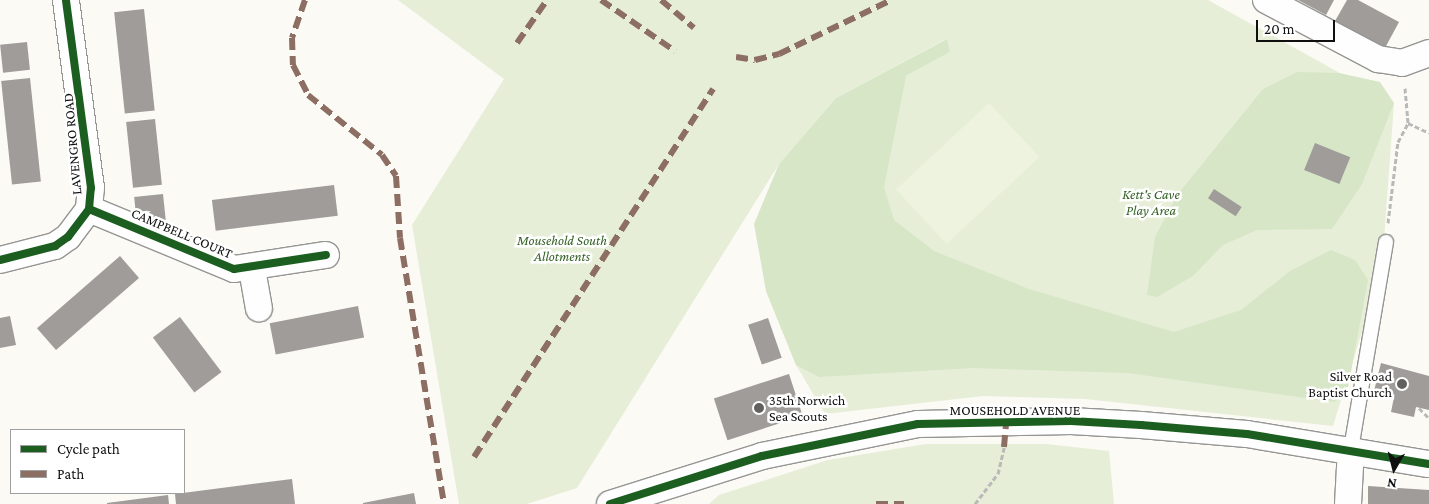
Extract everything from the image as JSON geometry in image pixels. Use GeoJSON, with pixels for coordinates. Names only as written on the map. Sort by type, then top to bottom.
{"type":"FeatureCollection","features":[{"type":"Feature","properties":{"kind":"street","name":"LAVENGRO ROAD"},"geometry":{"type":"LineString","coordinates":[[0,260],[55,246],[68,237],[89,209],[89,171],[66,0]]}},
{"type":"Feature","properties":{"kind":"street"},"geometry":{"type":"LineString","coordinates":[[1266,0],[1357,49],[1402,63],[1429,53]]}},
{"type":"Feature","properties":{"kind":"street","name":"CAMPBELL COURT"},"geometry":{"type":"LineString","coordinates":[[89,209],[234,269],[252,269],[326,255]]}},
{"type":"Feature","properties":{"kind":"street"},"geometry":{"type":"LineString","coordinates":[[252,269],[259,308]]}},
{"type":"Feature","properties":{"kind":"street","name":"MOUSEHOLD AVENUE"},"geometry":{"type":"LineString","coordinates":[[610,504],[762,456],[918,424],[1071,421],[1141,425],[1351,449],[1429,464]]}},
{"type":"Feature","properties":{"kind":"street"},"geometry":{"type":"LineString","coordinates":[[1348,504],[1351,449]]}},
{"type":"Feature","properties":{"kind":"lane"},"geometry":{"type":"LineString","coordinates":[[1351,449],[1386,242]]}},
{"type":"Feature","properties":{"kind":"path"},"geometry":{"type":"LineString","coordinates":[[1386,242],[1398,142],[1408,122],[1402,63]]}},
{"type":"Feature","properties":{"kind":"path"},"geometry":{"type":"LineString","coordinates":[[1408,122],[1429,133]]}},
{"type":"Feature","properties":{"kind":"path"},"geometry":{"type":"LineString","coordinates":[[1419,408],[1429,418]]}},
{"type":"Feature","properties":{"kind":"path"},"geometry":{"type":"LineString","coordinates":[[975,504],[998,474],[1004,447]]}},
{"type":"Feature","properties":{"kind":"green space"},"geometry":{"type":"Polygon","coordinates":[[[398,0],[1208,0],[1394,103],[1382,267],[1333,426],[1085,399],[983,396],[825,414],[796,365],[766,291],[906,76],[950,52],[946,39],[836,98],[779,164],[577,488],[527,504],[459,504],[412,225],[504,79],[398,0]]]}},
{"type":"Feature","properties":{"kind":"green space"},"geometry":{"type":"Polygon","coordinates":[[[947,39],[950,52],[906,76],[884,187],[894,220],[934,251],[1029,289],[1174,332],[1241,310],[1290,271],[1331,250],[1355,260],[1368,280],[1347,393],[1334,402],[1128,373],[973,368],[819,377],[796,365],[766,291],[754,224],[779,164],[836,98],[947,39]]]}},
{"type":"Feature","properties":{"kind":"green space"},"geometry":{"type":"Polygon","coordinates":[[[1297,72],[1339,73],[1380,82],[1394,103],[1362,184],[1332,229],[1257,230],[1223,245],[1193,276],[1157,297],[1147,295],[1155,237],[1178,194],[1263,89],[1297,72]]]}},
{"type":"Feature","properties":{"kind":"green space"},"geometry":{"type":"Polygon","coordinates":[[[989,103],[1039,157],[947,244],[896,190],[989,103]]]}},
{"type":"Feature","properties":{"kind":"green space"},"geometry":{"type":"Polygon","coordinates":[[[926,444],[1046,444],[1109,451],[1114,504],[709,504],[719,495],[828,460],[926,444]]]}},
{"type":"Feature","properties":{"kind":"building"},"geometry":{"type":"Polygon","coordinates":[[[1298,0],[1334,0],[1326,15],[1298,0]]]}},
{"type":"Feature","properties":{"kind":"building"},"geometry":{"type":"Polygon","coordinates":[[[1347,0],[1358,0],[1399,22],[1385,48],[1335,21],[1347,0]]]}},
{"type":"Feature","properties":{"kind":"building"},"geometry":{"type":"Polygon","coordinates":[[[144,9],[155,110],[125,114],[114,12],[144,9]]]}},
{"type":"Feature","properties":{"kind":"building"},"geometry":{"type":"Polygon","coordinates":[[[27,42],[30,70],[3,73],[0,45],[27,42]]]}},
{"type":"Feature","properties":{"kind":"building"},"geometry":{"type":"Polygon","coordinates":[[[30,78],[41,181],[12,184],[1,81],[30,78]]]}},
{"type":"Feature","properties":{"kind":"building"},"geometry":{"type":"Polygon","coordinates":[[[155,119],[162,185],[133,188],[126,122],[155,119]]]}},
{"type":"Feature","properties":{"kind":"building"},"geometry":{"type":"Polygon","coordinates":[[[1315,143],[1350,157],[1339,184],[1304,170],[1315,143]]]}},
{"type":"Feature","properties":{"kind":"building"},"geometry":{"type":"Polygon","coordinates":[[[334,185],[338,216],[216,231],[212,200],[334,185]]]}},
{"type":"Feature","properties":{"kind":"building"},"geometry":{"type":"Polygon","coordinates":[[[1214,189],[1242,207],[1236,216],[1208,198],[1214,189]]]}},
{"type":"Feature","properties":{"kind":"building"},"geometry":{"type":"Polygon","coordinates":[[[163,194],[166,222],[137,225],[134,197],[163,194]]]}},
{"type":"Feature","properties":{"kind":"building"},"geometry":{"type":"Polygon","coordinates":[[[120,256],[139,278],[56,350],[37,328],[120,256]]]}},
{"type":"Feature","properties":{"kind":"building"},"geometry":{"type":"Polygon","coordinates":[[[358,306],[364,337],[276,355],[270,323],[358,306]]]}},
{"type":"Feature","properties":{"kind":"building"},"geometry":{"type":"Polygon","coordinates":[[[10,316],[16,345],[0,348],[0,318],[10,316]]]}},
{"type":"Feature","properties":{"kind":"building"},"geometry":{"type":"Polygon","coordinates":[[[180,317],[222,372],[194,393],[153,337],[180,317]]]}},
{"type":"Feature","properties":{"kind":"building"},"geometry":{"type":"Polygon","coordinates":[[[768,318],[782,358],[762,365],[748,325],[768,318]]]}},
{"type":"Feature","properties":{"kind":"building","name":"Silver Road Baptist Church"},"geometry":{"type":"Polygon","coordinates":[[[1381,363],[1429,376],[1429,410],[1416,407],[1414,417],[1391,412],[1394,397],[1374,391],[1381,363]]]}},
{"type":"Feature","properties":{"kind":"building","name":"35th Norwich Sea Scouts"},"geometry":{"type":"Polygon","coordinates":[[[789,374],[803,416],[727,440],[714,398],[789,374]]]}},
{"type":"Feature","properties":{"kind":"building"},"geometry":{"type":"Polygon","coordinates":[[[292,479],[295,504],[176,504],[175,494],[292,479]]]}},
{"type":"Feature","properties":{"kind":"building"},"geometry":{"type":"Polygon","coordinates":[[[1368,486],[1429,490],[1429,504],[1368,504],[1368,486]]]}},
{"type":"Feature","properties":{"kind":"building"},"geometry":{"type":"Polygon","coordinates":[[[414,493],[416,504],[363,504],[363,503],[414,493]]]}},
{"type":"Feature","properties":{"kind":"building"},"geometry":{"type":"Polygon","coordinates":[[[168,495],[169,504],[107,504],[107,503],[168,495]]]}},
{"type":"Feature","properties":{"kind":"marked path"},"geometry":{"type":"LineString","coordinates":[[305,0],[292,38],[293,65],[308,95],[382,155],[396,176],[400,238],[444,504]]}},
{"type":"Feature","properties":{"kind":"marked path"},"geometry":{"type":"LineString","coordinates":[[517,43],[547,0]]}},
{"type":"Feature","properties":{"kind":"marked path"},"geometry":{"type":"LineString","coordinates":[[601,0],[675,51]]}},
{"type":"Feature","properties":{"kind":"marked path"},"geometry":{"type":"LineString","coordinates":[[661,0],[694,28]]}},
{"type":"Feature","properties":{"kind":"marked path"},"geometry":{"type":"LineString","coordinates":[[736,57],[755,60],[779,54],[891,0]]}},
{"type":"Feature","properties":{"kind":"marked path"},"geometry":{"type":"LineString","coordinates":[[474,457],[713,89]]}},
{"type":"Feature","properties":{"kind":"marked path"},"geometry":{"type":"LineString","coordinates":[[1004,447],[1006,422]]}},
{"type":"Feature","properties":{"kind":"marked path"},"geometry":{"type":"LineString","coordinates":[[876,504],[904,504]]}},
{"type":"Feature","properties":{"kind":"cycle path"},"geometry":{"type":"LineString","coordinates":[[0,260],[55,246],[68,237],[89,209],[91,188],[66,0]]}},
{"type":"Feature","properties":{"kind":"cycle path"},"geometry":{"type":"LineString","coordinates":[[89,209],[234,269],[326,255]]}},
{"type":"Feature","properties":{"kind":"cycle path"},"geometry":{"type":"LineString","coordinates":[[610,504],[762,456],[918,424],[1071,421],[1141,425],[1247,434],[1429,464]]}},
{"type":"Feature","properties":{"kind":"place","name":"Silver Road Baptist Church"},"geometry":{"type":"Point","coordinates":[1402,384]}},
{"type":"Feature","properties":{"kind":"place","name":"35th Norwich Sea Scouts"},"geometry":{"type":"Point","coordinates":[759,408]}},
{"type":"Feature","properties":{"kind":"park label","name":"Kett's Cave Play Area"},"geometry":{"type":"Point","coordinates":[1151,202]}},
{"type":"Feature","properties":{"kind":"park label","name":"Mousehold South Allotments"},"geometry":{"type":"Point","coordinates":[562,248]}}]}
